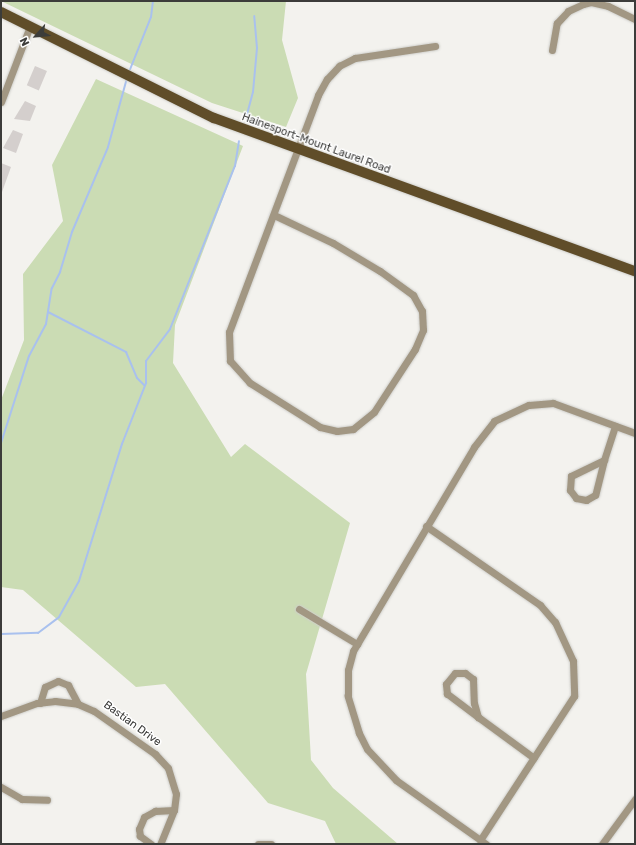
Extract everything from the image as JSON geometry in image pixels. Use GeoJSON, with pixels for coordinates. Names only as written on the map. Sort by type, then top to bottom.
{"type":"FeatureCollection","features":[{"type":"Feature","properties":{"kind":"main road","name":"Hainesport-Mount Laurel Road"},"geometry":{"type":"LineString","coordinates":[[1,12],[121,74],[214,118],[635,271]]}},
{"type":"Feature","properties":{"kind":"street"},"geometry":{"type":"LineString","coordinates":[[552,50],[557,24],[568,11],[583,4],[591,2],[608,6],[635,19]]}},
{"type":"Feature","properties":{"kind":"street"},"geometry":{"type":"LineString","coordinates":[[1,100],[30,26]]}},
{"type":"Feature","properties":{"kind":"street"},"geometry":{"type":"LineString","coordinates":[[274,215],[324,238],[380,271],[406,289],[421,307],[423,330],[417,344],[374,412],[353,429],[337,431],[312,423],[250,383],[230,361],[228,342],[232,322],[322,87],[339,66],[368,54],[435,46]]}},
{"type":"Feature","properties":{"kind":"street"},"geometry":{"type":"LineString","coordinates":[[426,526],[532,598],[551,616],[563,636],[573,661],[574,694],[483,842],[396,780],[367,749],[353,718],[348,691],[348,670],[357,644],[426,526],[483,434],[494,421],[508,412],[534,404],[553,404],[635,433]]}},
{"type":"Feature","properties":{"kind":"street"},"geometry":{"type":"LineString","coordinates":[[604,460],[571,476],[570,490],[576,498],[586,500],[595,495],[615,426]]}},
{"type":"Feature","properties":{"kind":"street"},"geometry":{"type":"LineString","coordinates":[[299,609],[357,644]]}},
{"type":"Feature","properties":{"kind":"street"},"geometry":{"type":"LineString","coordinates":[[478,717],[473,678],[465,673],[455,673],[446,684],[447,694],[478,717],[534,758]]}},
{"type":"Feature","properties":{"kind":"street"},"geometry":{"type":"LineString","coordinates":[[40,703],[45,687],[58,681],[68,685],[78,704]]}},
{"type":"Feature","properties":{"kind":"street","name":"Bastian Drive"},"geometry":{"type":"LineString","coordinates":[[1,716],[40,703],[78,704],[112,722],[162,761],[175,785],[174,810],[160,844]]}},
{"type":"Feature","properties":{"kind":"street"},"geometry":{"type":"LineString","coordinates":[[1,787],[22,799],[47,800]]}},
{"type":"Feature","properties":{"kind":"street"},"geometry":{"type":"LineString","coordinates":[[602,844],[635,799]]}},
{"type":"Feature","properties":{"kind":"street"},"geometry":{"type":"LineString","coordinates":[[150,844],[140,836],[139,829],[144,817],[155,811],[174,810]]}},
{"type":"Feature","properties":{"kind":"street"},"geometry":{"type":"LineString","coordinates":[[258,844],[271,844]]}},
{"type":"Feature","properties":{"kind":"green space"},"geometry":{"type":"Polygon","coordinates":[[[1,1],[286,1],[282,40],[298,98],[286,127],[212,103],[1,1]]]}},
{"type":"Feature","properties":{"kind":"green space"},"geometry":{"type":"Polygon","coordinates":[[[96,79],[243,146],[175,325],[173,363],[231,457],[245,444],[350,523],[306,674],[311,760],[333,788],[398,844],[336,844],[325,821],[268,803],[165,684],[136,687],[23,590],[1,587],[1,400],[24,340],[23,274],[63,221],[52,165],[96,79]]]}},
{"type":"Feature","properties":{"kind":"building"},"geometry":{"type":"Polygon","coordinates":[[[35,66],[47,71],[39,90],[27,85],[35,66]]]}},
{"type":"Feature","properties":{"kind":"building"},"geometry":{"type":"Polygon","coordinates":[[[25,101],[36,106],[30,121],[14,119],[25,101]]]}},
{"type":"Feature","properties":{"kind":"building"},"geometry":{"type":"Polygon","coordinates":[[[13,130],[23,134],[16,153],[3,148],[13,130]]]}},
{"type":"Feature","properties":{"kind":"building"},"geometry":{"type":"Polygon","coordinates":[[[1,163],[11,167],[2,192],[1,192],[1,163]]]}},
{"type":"Feature","properties":{"kind":"waterway"},"geometry":{"type":"LineString","coordinates":[[129,72],[151,17],[153,1]]}},
{"type":"Feature","properties":{"kind":"waterway"},"geometry":{"type":"LineString","coordinates":[[246,118],[253,92],[257,48],[254,16]]}},
{"type":"Feature","properties":{"kind":"waterway"},"geometry":{"type":"LineString","coordinates":[[1,443],[29,356],[46,324],[52,288],[60,272],[72,232],[108,147],[127,78]]}},
{"type":"Feature","properties":{"kind":"waterway"},"geometry":{"type":"LineString","coordinates":[[1,634],[38,633],[59,617],[79,581],[122,444],[146,383],[146,361],[170,329],[235,166],[239,141]]}},
{"type":"Feature","properties":{"kind":"waterway"},"geometry":{"type":"LineString","coordinates":[[48,312],[126,352],[137,378],[144,385]]}}]}
